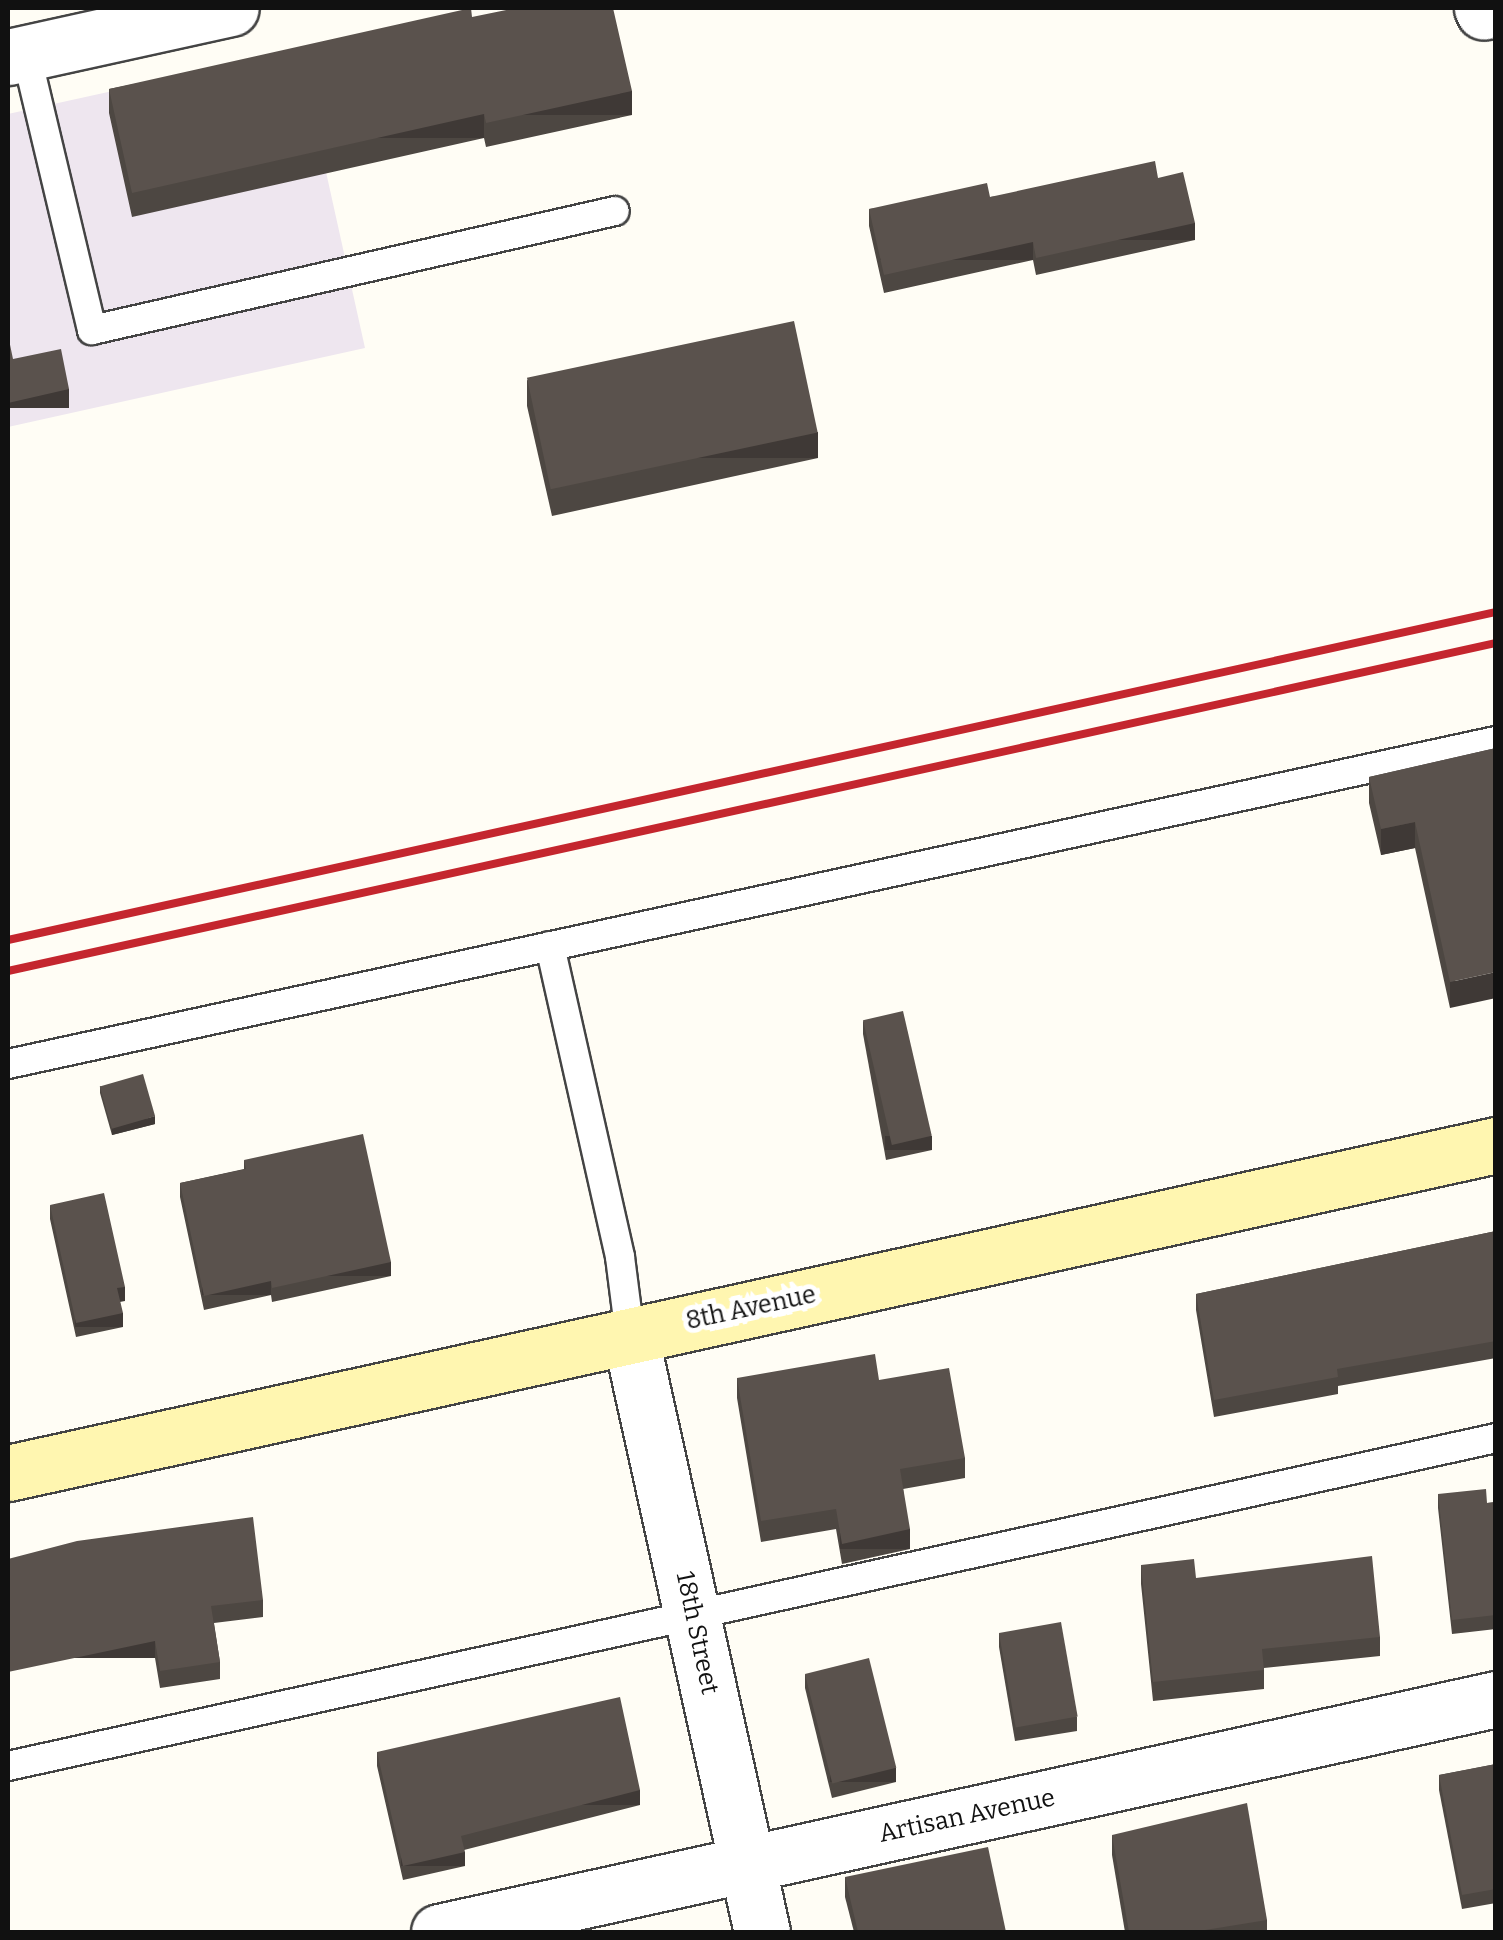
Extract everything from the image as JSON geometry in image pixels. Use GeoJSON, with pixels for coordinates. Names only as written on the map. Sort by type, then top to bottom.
{"type":"FeatureCollection","features":[{"type":"Feature","properties":{"kind":"main road","name":"8th Avenue"},"geometry":{"type":"LineString","coordinates":[[8,1473],[1496,1145]]}},
{"type":"Feature","properties":{"kind":"street"},"geometry":{"type":"LineString","coordinates":[[17,55],[231,8]]}},
{"type":"Feature","properties":{"kind":"street","name":"18th Street"},"geometry":{"type":"LineString","coordinates":[[630,1335],[762,1932]]}},
{"type":"Feature","properties":{"kind":"street","name":"Artisan Avenue"},"geometry":{"type":"LineString","coordinates":[[439,1932],[1496,1700]]}},
{"type":"Feature","properties":{"kind":"lane"},"geometry":{"type":"LineString","coordinates":[[17,55],[92,330],[615,211]]}},
{"type":"Feature","properties":{"kind":"lane"},"geometry":{"type":"LineString","coordinates":[[8,1064],[1496,741]]}},
{"type":"Feature","properties":{"kind":"lane"},"geometry":{"type":"LineString","coordinates":[[550,946],[620,1256],[630,1335]]}},
{"type":"Feature","properties":{"kind":"lane"},"geometry":{"type":"LineString","coordinates":[[8,1766],[1496,1438]]}},
{"type":"Feature","properties":{"kind":"shaded area"},"geometry":{"type":"Polygon","coordinates":[[[299,50],[365,348],[8,427],[8,114],[299,50]]]}},
{"type":"Feature","properties":{"kind":"building"},"geometry":{"type":"Polygon","coordinates":[[[471,8],[472,17],[516,8],[613,8],[632,91],[486,123],[484,114],[132,193],[109,89],[471,8]]]}},
{"type":"Feature","properties":{"kind":"building"},"geometry":{"type":"Polygon","coordinates":[[[1155,161],[1158,178],[1183,172],[1195,223],[1036,258],[1033,242],[884,275],[869,209],[987,183],[990,197],[1155,161]]]}},
{"type":"Feature","properties":{"kind":"building"},"geometry":{"type":"Polygon","coordinates":[[[794,321],[818,433],[551,489],[527,378],[794,321]]]}},
{"type":"Feature","properties":{"kind":"building"},"geometry":{"type":"Polygon","coordinates":[[[8,335],[13,359],[61,349],[69,389],[8,403],[8,335]]]}},
{"type":"Feature","properties":{"kind":"building"},"geometry":{"type":"Polygon","coordinates":[[[1496,748],[1496,972],[1450,982],[1415,822],[1381,829],[1369,777],[1496,748]]]}},
{"type":"Feature","properties":{"kind":"building"},"geometry":{"type":"Polygon","coordinates":[[[903,1011],[932,1136],[892,1145],[863,1020],[903,1011]]]}},
{"type":"Feature","properties":{"kind":"building"},"geometry":{"type":"Polygon","coordinates":[[[143,1074],[155,1116],[112,1129],[100,1086],[143,1074]]]}},
{"type":"Feature","properties":{"kind":"building"},"geometry":{"type":"Polygon","coordinates":[[[363,1134],[391,1262],[272,1288],[271,1281],[204,1296],[180,1183],[246,1169],[244,1160],[363,1134]]]}},
{"type":"Feature","properties":{"kind":"building"},"geometry":{"type":"Polygon","coordinates":[[[104,1193],[125,1287],[117,1288],[123,1313],[76,1323],[50,1205],[104,1193]]]}},
{"type":"Feature","properties":{"kind":"building"},"geometry":{"type":"Polygon","coordinates":[[[1496,1231],[1496,1341],[1337,1369],[1338,1377],[1214,1400],[1196,1294],[1496,1231]]]}},
{"type":"Feature","properties":{"kind":"building"},"geometry":{"type":"Polygon","coordinates":[[[875,1354],[879,1380],[949,1368],[965,1458],[900,1469],[910,1529],[842,1544],[836,1509],[761,1521],[737,1378],[875,1354]]]}},
{"type":"Feature","properties":{"kind":"building"},"geometry":{"type":"Polygon","coordinates":[[[1486,1489],[1487,1503],[1496,1502],[1496,1615],[1452,1620],[1438,1494],[1486,1489]]]}},
{"type":"Feature","properties":{"kind":"building"},"geometry":{"type":"Polygon","coordinates":[[[253,1517],[263,1600],[211,1606],[220,1662],[160,1671],[155,1641],[8,1672],[8,1559],[77,1541],[253,1517]]]}},
{"type":"Feature","properties":{"kind":"building"},"geometry":{"type":"Polygon","coordinates":[[[1372,1556],[1380,1637],[1262,1649],[1264,1670],[1153,1682],[1141,1565],[1194,1559],[1196,1578],[1372,1556]]]}},
{"type":"Feature","properties":{"kind":"building"},"geometry":{"type":"Polygon","coordinates":[[[1061,1622],[1078,1717],[1016,1727],[999,1633],[1061,1622]]]}},
{"type":"Feature","properties":{"kind":"building"},"geometry":{"type":"Polygon","coordinates":[[[869,1658],[896,1768],[832,1784],[805,1674],[869,1658]]]}},
{"type":"Feature","properties":{"kind":"building"},"geometry":{"type":"Polygon","coordinates":[[[620,1697],[640,1790],[461,1836],[465,1852],[403,1866],[377,1752],[620,1697]]]}},
{"type":"Feature","properties":{"kind":"building"},"geometry":{"type":"Polygon","coordinates":[[[1496,1764],[1496,1889],[1462,1895],[1439,1775],[1496,1764]]]}},
{"type":"Feature","properties":{"kind":"building"},"geometry":{"type":"Polygon","coordinates":[[[1247,1803],[1267,1920],[1193,1932],[1129,1932],[1112,1835],[1247,1803]]]}},
{"type":"Feature","properties":{"kind":"building"},"geometry":{"type":"Polygon","coordinates":[[[988,1847],[1006,1932],[858,1932],[845,1877],[988,1847]]]}},
{"type":"Feature","properties":{"kind":"railway"},"geometry":{"type":"LineString","coordinates":[[8,940],[1496,612]]}},
{"type":"Feature","properties":{"kind":"railway"},"geometry":{"type":"LineString","coordinates":[[8,971],[1496,643]]}}]}
